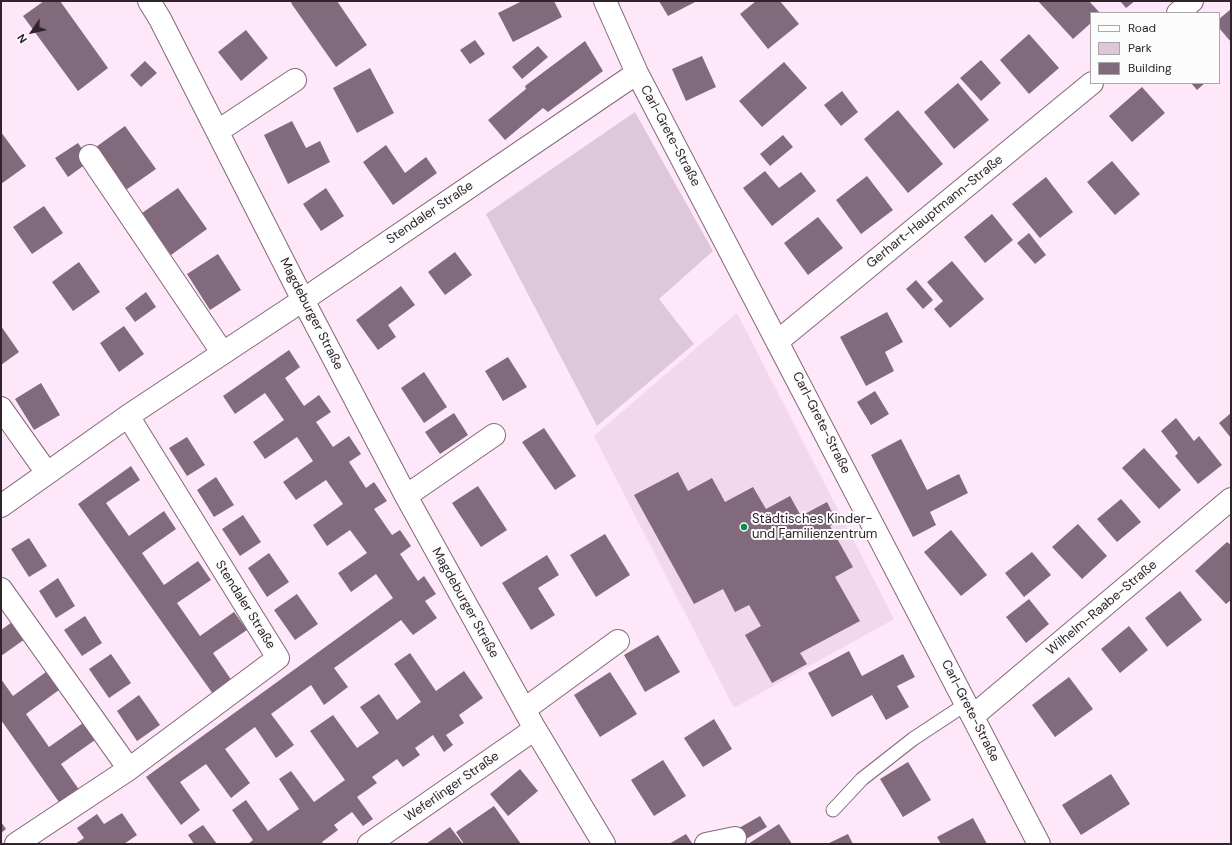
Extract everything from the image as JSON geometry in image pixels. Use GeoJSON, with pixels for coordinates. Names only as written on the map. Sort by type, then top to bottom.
{"type":"FeatureCollection","features":[{"type":"Feature","properties":{"kind":"street","name":"Magdeburger Straße"},"geometry":{"type":"LineString","coordinates":[[149,1],[160,19],[303,300],[406,496],[535,729],[604,844]]}},
{"type":"Feature","properties":{"kind":"street","name":"Carl-Grete-Straße"},"geometry":{"type":"LineString","coordinates":[[605,1],[637,72],[1039,844]]}},
{"type":"Feature","properties":{"kind":"street"},"geometry":{"type":"LineString","coordinates":[[1179,12],[1192,1]]}},
{"type":"Feature","properties":{"kind":"street","name":"Stendaler Straße"},"geometry":{"type":"LineString","coordinates":[[1,506],[128,416],[222,352],[303,300],[637,72]]}},
{"type":"Feature","properties":{"kind":"street"},"geometry":{"type":"LineString","coordinates":[[218,131],[295,80]]}},
{"type":"Feature","properties":{"kind":"street","name":"Gerhart-Hauptmann-Straße"},"geometry":{"type":"LineString","coordinates":[[778,341],[1091,84]]}},
{"type":"Feature","properties":{"kind":"street"},"geometry":{"type":"LineString","coordinates":[[90,156],[222,352]]}},
{"type":"Feature","properties":{"kind":"street"},"geometry":{"type":"LineString","coordinates":[[1,408],[47,473]]}},
{"type":"Feature","properties":{"kind":"street","name":"Stendaler Straße"},"geometry":{"type":"LineString","coordinates":[[16,844],[129,769],[278,658],[128,416]]}},
{"type":"Feature","properties":{"kind":"street"},"geometry":{"type":"LineString","coordinates":[[406,496],[494,435]]}},
{"type":"Feature","properties":{"kind":"street","name":"Wilhelm-Raabe-Straße"},"geometry":{"type":"LineString","coordinates":[[970,710],[1231,499]]}},
{"type":"Feature","properties":{"kind":"street"},"geometry":{"type":"LineString","coordinates":[[1,590],[129,769]]}},
{"type":"Feature","properties":{"kind":"street"},"geometry":{"type":"LineString","coordinates":[[525,709],[618,641]]}},
{"type":"Feature","properties":{"kind":"street","name":"Weferlinger Straße"},"geometry":{"type":"LineString","coordinates":[[369,844],[535,729]]}},
{"type":"Feature","properties":{"kind":"street"},"geometry":{"type":"LineString","coordinates":[[706,844],[735,838]]}},
{"type":"Feature","properties":{"kind":"lane"},"geometry":{"type":"LineString","coordinates":[[833,810],[862,779],[912,739],[970,710]]}},
{"type":"Feature","properties":{"kind":"shaded area","name":"Städtisches Kinder- und Familienzentrum"},"geometry":{"type":"Polygon","coordinates":[[[737,313],[894,619],[734,708],[594,436],[737,313]]]}},
{"type":"Feature","properties":{"kind":"green space"},"geometry":{"type":"Polygon","coordinates":[[[635,112],[713,251],[659,299],[694,344],[597,426],[486,214],[635,112]]]}},
{"type":"Feature","properties":{"kind":"building"},"geometry":{"type":"Polygon","coordinates":[[[44,1],[60,1],[108,68],[78,91],[23,16],[44,1]]]}},
{"type":"Feature","properties":{"kind":"building"},"geometry":{"type":"Polygon","coordinates":[[[293,1],[337,1],[367,45],[336,67],[291,3],[293,1]]]}},
{"type":"Feature","properties":{"kind":"building"},"geometry":{"type":"Polygon","coordinates":[[[522,1],[554,1],[562,17],[513,42],[498,13],[522,1]]]}},
{"type":"Feature","properties":{"kind":"building"},"geometry":{"type":"Polygon","coordinates":[[[659,1],[697,1],[668,16],[659,1]]]}},
{"type":"Feature","properties":{"kind":"building"},"geometry":{"type":"Polygon","coordinates":[[[756,1],[780,1],[799,24],[768,49],[740,14],[756,1]]]}},
{"type":"Feature","properties":{"kind":"building"},"geometry":{"type":"Polygon","coordinates":[[[1038,1],[1089,1],[1099,12],[1090,12],[1090,24],[1073,39],[1038,1]]]}},
{"type":"Feature","properties":{"kind":"building"},"geometry":{"type":"Polygon","coordinates":[[[1120,1],[1135,1],[1126,8],[1120,1]]]}},
{"type":"Feature","properties":{"kind":"building"},"geometry":{"type":"Polygon","coordinates":[[[1231,9],[1231,42],[1220,29],[1220,18],[1231,9]]]}},
{"type":"Feature","properties":{"kind":"building"},"geometry":{"type":"Polygon","coordinates":[[[246,30],[268,58],[241,81],[218,52],[246,30]]]}},
{"type":"Feature","properties":{"kind":"building"},"geometry":{"type":"Polygon","coordinates":[[[1029,34],[1059,68],[1029,94],[1000,60],[1029,34]]]}},
{"type":"Feature","properties":{"kind":"building"},"geometry":{"type":"Polygon","coordinates":[[[475,40],[485,54],[470,64],[460,50],[475,40]]]}},
{"type":"Feature","properties":{"kind":"building"},"geometry":{"type":"Polygon","coordinates":[[[585,41],[603,71],[548,112],[543,108],[505,140],[488,120],[526,89],[525,86],[585,41]]]}},
{"type":"Feature","properties":{"kind":"building"},"geometry":{"type":"Polygon","coordinates":[[[538,46],[548,57],[522,79],[512,67],[538,46]]]}},
{"type":"Feature","properties":{"kind":"building"},"geometry":{"type":"Polygon","coordinates":[[[702,56],[716,87],[686,101],[672,69],[702,56]]]}},
{"type":"Feature","properties":{"kind":"building"},"geometry":{"type":"Polygon","coordinates":[[[981,60],[1001,83],[981,101],[960,78],[981,60]]]}},
{"type":"Feature","properties":{"kind":"building"},"geometry":{"type":"Polygon","coordinates":[[[145,61],[157,73],[141,87],[130,75],[145,61]]]}},
{"type":"Feature","properties":{"kind":"building"},"geometry":{"type":"Polygon","coordinates":[[[784,62],[807,88],[762,127],[739,101],[784,62]]]}},
{"type":"Feature","properties":{"kind":"building"},"geometry":{"type":"Polygon","coordinates":[[[370,68],[394,113],[357,133],[333,88],[370,68]]]}},
{"type":"Feature","properties":{"kind":"building"},"geometry":{"type":"Polygon","coordinates":[[[958,83],[989,120],[954,149],[924,112],[958,83]]]}},
{"type":"Feature","properties":{"kind":"building"},"geometry":{"type":"Polygon","coordinates":[[[1192,84],[1204,84],[1197,90],[1192,84]]]}},
{"type":"Feature","properties":{"kind":"building"},"geometry":{"type":"Polygon","coordinates":[[[1142,87],[1165,113],[1132,142],[1109,116],[1142,87]]]}},
{"type":"Feature","properties":{"kind":"building"},"geometry":{"type":"Polygon","coordinates":[[[842,91],[858,112],[841,126],[824,105],[842,91]]]}},
{"type":"Feature","properties":{"kind":"building"},"geometry":{"type":"Polygon","coordinates":[[[898,110],[943,164],[908,193],[864,139],[898,110]]]}},
{"type":"Feature","properties":{"kind":"building"},"geometry":{"type":"Polygon","coordinates":[[[292,121],[306,148],[320,141],[330,162],[288,184],[264,135],[292,121]]]}},
{"type":"Feature","properties":{"kind":"building"},"geometry":{"type":"Polygon","coordinates":[[[125,126],[156,169],[126,190],[96,147],[125,126]]]}},
{"type":"Feature","properties":{"kind":"building"},"geometry":{"type":"Polygon","coordinates":[[[1,132],[26,166],[1,184],[1,132]]]}},
{"type":"Feature","properties":{"kind":"building"},"geometry":{"type":"Polygon","coordinates":[[[783,135],[793,147],[770,166],[760,154],[783,135]]]}},
{"type":"Feature","properties":{"kind":"building"},"geometry":{"type":"Polygon","coordinates":[[[78,143],[90,161],[68,177],[55,158],[78,143]]]}},
{"type":"Feature","properties":{"kind":"building"},"geometry":{"type":"Polygon","coordinates":[[[386,145],[405,173],[426,157],[437,173],[393,205],[363,162],[386,145]]]}},
{"type":"Feature","properties":{"kind":"building"},"geometry":{"type":"Polygon","coordinates":[[[1112,161],[1140,194],[1115,215],[1087,182],[1112,161]]]}},
{"type":"Feature","properties":{"kind":"building"},"geometry":{"type":"Polygon","coordinates":[[[765,171],[779,188],[801,172],[816,191],[772,226],[743,188],[765,171]]]}},
{"type":"Feature","properties":{"kind":"building"},"geometry":{"type":"Polygon","coordinates":[[[867,176],[893,210],[861,234],[836,200],[867,176]]]}},
{"type":"Feature","properties":{"kind":"building"},"geometry":{"type":"Polygon","coordinates":[[[1046,177],[1073,212],[1040,238],[1012,204],[1046,177]]]}},
{"type":"Feature","properties":{"kind":"building"},"geometry":{"type":"Polygon","coordinates":[[[178,188],[207,229],[171,255],[142,213],[178,188]]]}},
{"type":"Feature","properties":{"kind":"building"},"geometry":{"type":"Polygon","coordinates":[[[326,188],[344,216],[321,231],[303,204],[326,188]]]}},
{"type":"Feature","properties":{"kind":"building"},"geometry":{"type":"Polygon","coordinates":[[[44,206],[63,233],[32,254],[13,227],[44,206]]]}},
{"type":"Feature","properties":{"kind":"building"},"geometry":{"type":"Polygon","coordinates":[[[992,214],[1013,240],[985,263],[964,237],[992,214]]]}},
{"type":"Feature","properties":{"kind":"building"},"geometry":{"type":"Polygon","coordinates":[[[818,217],[843,248],[808,275],[784,243],[818,217]]]}},
{"type":"Feature","properties":{"kind":"building"},"geometry":{"type":"Polygon","coordinates":[[[1029,233],[1046,255],[1035,264],[1017,243],[1029,233]]]}},
{"type":"Feature","properties":{"kind":"building"},"geometry":{"type":"Polygon","coordinates":[[[455,252],[472,275],[445,295],[428,272],[455,252]]]}},
{"type":"Feature","properties":{"kind":"building"},"geometry":{"type":"Polygon","coordinates":[[[218,254],[241,290],[210,310],[187,274],[218,254]]]}},
{"type":"Feature","properties":{"kind":"building"},"geometry":{"type":"Polygon","coordinates":[[[952,261],[984,299],[950,328],[934,309],[943,301],[927,282],[952,261]]]}},
{"type":"Feature","properties":{"kind":"building"},"geometry":{"type":"Polygon","coordinates":[[[79,262],[100,292],[73,311],[52,282],[79,262]]]}},
{"type":"Feature","properties":{"kind":"building"},"geometry":{"type":"Polygon","coordinates":[[[916,280],[933,300],[923,309],[906,289],[916,280]]]}},
{"type":"Feature","properties":{"kind":"building"},"geometry":{"type":"Polygon","coordinates":[[[401,286],[415,305],[388,325],[396,337],[378,350],[356,320],[401,286]]]}},
{"type":"Feature","properties":{"kind":"building"},"geometry":{"type":"Polygon","coordinates":[[[146,292],[156,307],[135,322],[125,308],[146,292]]]}},
{"type":"Feature","properties":{"kind":"building"},"geometry":{"type":"Polygon","coordinates":[[[887,312],[903,342],[885,352],[894,371],[866,386],[840,337],[887,312]]]}},
{"type":"Feature","properties":{"kind":"building"},"geometry":{"type":"Polygon","coordinates":[[[1,326],[19,352],[1,365],[1,326]]]}},
{"type":"Feature","properties":{"kind":"building"},"geometry":{"type":"Polygon","coordinates":[[[124,326],[144,354],[119,372],[100,343],[124,326]]]}},
{"type":"Feature","properties":{"kind":"building"},"geometry":{"type":"Polygon","coordinates":[[[289,350],[300,367],[285,378],[304,406],[319,395],[331,412],[316,422],[333,447],[349,436],[361,454],[349,462],[366,488],[374,482],[387,501],[374,509],[392,535],[400,530],[411,546],[400,554],[418,581],[424,576],[436,594],[425,601],[437,618],[413,635],[401,620],[334,668],[348,687],[324,705],[311,685],[271,714],[294,745],[276,758],[255,727],[225,749],[250,783],[231,798],[206,764],[180,782],[200,810],[181,825],[146,777],[393,598],[376,574],[351,592],[338,573],[367,553],[350,530],[327,546],[313,525],[343,504],[326,480],[296,500],[283,482],[313,461],[297,437],[265,459],[253,442],[284,420],[265,393],[235,414],[223,396],[289,350]]]}},
{"type":"Feature","properties":{"kind":"building"},"geometry":{"type":"Polygon","coordinates":[[[508,357],[527,387],[503,401],[485,371],[508,357]]]}},
{"type":"Feature","properties":{"kind":"building"},"geometry":{"type":"Polygon","coordinates":[[[424,372],[447,407],[424,423],[401,388],[424,372]]]}},
{"type":"Feature","properties":{"kind":"building"},"geometry":{"type":"Polygon","coordinates":[[[41,383],[60,415],[34,430],[15,399],[41,383]]]}},
{"type":"Feature","properties":{"kind":"building"},"geometry":{"type":"Polygon","coordinates":[[[875,391],[889,414],[871,425],[857,402],[875,391]]]}},
{"type":"Feature","properties":{"kind":"building"},"geometry":{"type":"Polygon","coordinates":[[[454,413],[468,435],[440,454],[425,432],[454,413]]]}},
{"type":"Feature","properties":{"kind":"building"},"geometry":{"type":"Polygon","coordinates":[[[1231,413],[1231,438],[1219,423],[1231,413]]]}},
{"type":"Feature","properties":{"kind":"building"},"geometry":{"type":"Polygon","coordinates":[[[1176,418],[1194,441],[1199,436],[1222,465],[1198,484],[1175,456],[1178,453],[1161,431],[1176,418]]]}},
{"type":"Feature","properties":{"kind":"building"},"geometry":{"type":"Polygon","coordinates":[[[544,428],[576,476],[555,490],[522,442],[544,428]]]}},
{"type":"Feature","properties":{"kind":"building"},"geometry":{"type":"Polygon","coordinates":[[[187,437],[205,465],[187,476],[169,448],[187,437]]]}},
{"type":"Feature","properties":{"kind":"building"},"geometry":{"type":"Polygon","coordinates":[[[901,439],[927,490],[959,474],[968,493],[930,512],[936,525],[913,537],[871,455],[901,439]]]}},
{"type":"Feature","properties":{"kind":"building"},"geometry":{"type":"Polygon","coordinates":[[[1144,448],[1181,490],[1159,509],[1122,468],[1144,448]]]}},
{"type":"Feature","properties":{"kind":"building"},"geometry":{"type":"Polygon","coordinates":[[[131,466],[140,480],[106,503],[129,536],[164,511],[176,529],[142,553],[164,585],[198,561],[211,580],[177,603],[200,636],[234,612],[247,630],[213,653],[232,681],[213,694],[78,504],[131,466]]]}},
{"type":"Feature","properties":{"kind":"building"},"geometry":{"type":"Polygon","coordinates":[[[678,472],[688,491],[712,478],[725,502],[753,487],[766,509],[790,496],[801,516],[827,502],[837,522],[830,526],[853,567],[835,577],[860,621],[800,653],[807,664],[772,683],[745,635],[761,626],[749,605],[735,612],[723,589],[694,604],[634,495],[678,472]]]}},
{"type":"Feature","properties":{"kind":"building"},"geometry":{"type":"Polygon","coordinates":[[[216,477],[234,505],[214,517],[197,490],[216,477]]]}},
{"type":"Feature","properties":{"kind":"building"},"geometry":{"type":"Polygon","coordinates":[[[478,486],[507,530],[481,547],[452,503],[478,486]]]}},
{"type":"Feature","properties":{"kind":"building"},"geometry":{"type":"Polygon","coordinates":[[[1121,499],[1141,522],[1117,542],[1097,519],[1121,499]]]}},
{"type":"Feature","properties":{"kind":"building"},"geometry":{"type":"Polygon","coordinates":[[[243,515],[261,542],[240,556],[222,529],[243,515]]]}},
{"type":"Feature","properties":{"kind":"building"},"geometry":{"type":"Polygon","coordinates":[[[1078,524],[1107,556],[1082,579],[1052,547],[1078,524]]]}},
{"type":"Feature","properties":{"kind":"building"},"geometry":{"type":"Polygon","coordinates":[[[951,530],[987,575],[961,596],[924,552],[951,530]]]}},
{"type":"Feature","properties":{"kind":"building"},"geometry":{"type":"Polygon","coordinates":[[[605,534],[630,575],[596,597],[570,555],[605,534]]]}},
{"type":"Feature","properties":{"kind":"building"},"geometry":{"type":"Polygon","coordinates":[[[29,538],[47,566],[29,577],[11,549],[29,538]]]}},
{"type":"Feature","properties":{"kind":"building"},"geometry":{"type":"Polygon","coordinates":[[[1227,542],[1231,545],[1231,600],[1226,604],[1195,571],[1227,542]]]}},
{"type":"Feature","properties":{"kind":"building"},"geometry":{"type":"Polygon","coordinates":[[[1032,552],[1051,575],[1024,597],[1005,573],[1032,552]]]}},
{"type":"Feature","properties":{"kind":"building"},"geometry":{"type":"Polygon","coordinates":[[[269,553],[289,582],[267,597],[248,568],[269,553]]]}},
{"type":"Feature","properties":{"kind":"building"},"geometry":{"type":"Polygon","coordinates":[[[547,555],[559,575],[538,588],[555,615],[531,630],[502,583],[547,555]]]}},
{"type":"Feature","properties":{"kind":"building"},"geometry":{"type":"Polygon","coordinates":[[[58,578],[75,606],[56,618],[39,591],[58,578]]]}},
{"type":"Feature","properties":{"kind":"building"},"geometry":{"type":"Polygon","coordinates":[[[1180,591],[1202,620],[1167,647],[1145,618],[1180,591]]]}},
{"type":"Feature","properties":{"kind":"building"},"geometry":{"type":"Polygon","coordinates":[[[297,594],[318,624],[295,640],[274,610],[297,594]]]}},
{"type":"Feature","properties":{"kind":"building"},"geometry":{"type":"Polygon","coordinates":[[[1029,599],[1049,624],[1026,643],[1006,617],[1029,599]]]}},
{"type":"Feature","properties":{"kind":"building"},"geometry":{"type":"Polygon","coordinates":[[[85,616],[102,643],[82,656],[64,630],[85,616]]]}},
{"type":"Feature","properties":{"kind":"building"},"geometry":{"type":"Polygon","coordinates":[[[12,622],[25,639],[1,656],[1,630],[12,622]]]}},
{"type":"Feature","properties":{"kind":"building"},"geometry":{"type":"Polygon","coordinates":[[[1129,626],[1148,650],[1120,673],[1101,649],[1129,626]]]}},
{"type":"Feature","properties":{"kind":"building"},"geometry":{"type":"Polygon","coordinates":[[[658,635],[680,672],[645,692],[624,655],[658,635]]]}},
{"type":"Feature","properties":{"kind":"building"},"geometry":{"type":"Polygon","coordinates":[[[849,651],[862,676],[903,654],[915,677],[897,686],[909,707],[886,720],[872,695],[832,717],[808,673],[849,651]]]}},
{"type":"Feature","properties":{"kind":"building"},"geometry":{"type":"Polygon","coordinates":[[[410,653],[436,691],[464,671],[483,698],[459,715],[464,723],[446,735],[453,745],[444,752],[433,735],[415,748],[420,755],[403,767],[397,759],[372,777],[377,783],[357,797],[373,819],[363,826],[352,812],[334,825],[338,830],[322,842],[323,844],[248,844],[253,840],[232,810],[246,800],[268,831],[299,809],[279,779],[291,771],[314,802],[345,780],[310,731],[333,715],[357,748],[379,733],[360,707],[379,694],[397,720],[421,702],[394,664],[410,653]]]}},
{"type":"Feature","properties":{"kind":"building"},"geometry":{"type":"Polygon","coordinates":[[[111,654],[131,683],[109,698],[89,669],[111,654]]]}},
{"type":"Feature","properties":{"kind":"building"},"geometry":{"type":"Polygon","coordinates":[[[46,672],[59,690],[26,714],[49,747],[83,723],[95,740],[61,764],[80,791],[61,805],[1,720],[1,679],[13,696],[46,672]]]}},
{"type":"Feature","properties":{"kind":"building"},"geometry":{"type":"Polygon","coordinates":[[[610,672],[637,714],[600,737],[574,695],[610,672]]]}},
{"type":"Feature","properties":{"kind":"building"},"geometry":{"type":"Polygon","coordinates":[[[1069,677],[1093,709],[1055,737],[1032,705],[1069,677]]]}},
{"type":"Feature","properties":{"kind":"building"},"geometry":{"type":"Polygon","coordinates":[[[139,695],[160,725],[137,741],[117,711],[139,695]]]}},
{"type":"Feature","properties":{"kind":"building"},"geometry":{"type":"Polygon","coordinates":[[[714,719],[732,749],[703,767],[684,738],[714,719]]]}},
{"type":"Feature","properties":{"kind":"building"},"geometry":{"type":"Polygon","coordinates":[[[663,760],[686,796],[654,816],[631,780],[663,760]]]}},
{"type":"Feature","properties":{"kind":"building"},"geometry":{"type":"Polygon","coordinates":[[[908,762],[931,800],[903,817],[880,779],[908,762]]]}},
{"type":"Feature","properties":{"kind":"building"},"geometry":{"type":"Polygon","coordinates":[[[520,769],[538,791],[508,816],[490,794],[520,769]]]}},
{"type":"Feature","properties":{"kind":"building"},"geometry":{"type":"Polygon","coordinates":[[[1111,774],[1130,804],[1081,835],[1062,805],[1111,774]]]}},
{"type":"Feature","properties":{"kind":"building"},"geometry":{"type":"Polygon","coordinates":[[[494,806],[521,844],[464,844],[456,832],[494,806]]]}},
{"type":"Feature","properties":{"kind":"building"},"geometry":{"type":"Polygon","coordinates":[[[122,813],[137,835],[124,844],[75,844],[84,838],[77,828],[97,814],[104,824],[122,813]]]}},
{"type":"Feature","properties":{"kind":"building"},"geometry":{"type":"Polygon","coordinates":[[[760,816],[767,827],[746,839],[739,828],[760,816]]]}},
{"type":"Feature","properties":{"kind":"building"},"geometry":{"type":"Polygon","coordinates":[[[973,818],[987,844],[941,844],[937,837],[973,818]]]}},
{"type":"Feature","properties":{"kind":"building"},"geometry":{"type":"Polygon","coordinates":[[[1,822],[6,829],[1,833],[1,822]]]}},
{"type":"Feature","properties":{"kind":"building"},"geometry":{"type":"Polygon","coordinates":[[[779,824],[792,844],[748,844],[779,824]]]}},
{"type":"Feature","properties":{"kind":"building"},"geometry":{"type":"Polygon","coordinates":[[[203,825],[217,844],[194,844],[188,835],[203,825]]]}},
{"type":"Feature","properties":{"kind":"building"},"geometry":{"type":"Polygon","coordinates":[[[450,827],[463,844],[426,844],[450,827]]]}},
{"type":"Feature","properties":{"kind":"building"},"geometry":{"type":"Polygon","coordinates":[[[686,834],[692,843],[669,844],[686,834]]]}},
{"type":"Feature","properties":{"kind":"building"},"geometry":{"type":"Polygon","coordinates":[[[848,834],[853,844],[827,844],[848,834]]]}},
{"type":"Feature","properties":{"kind":"place","name":"Städtisches Kinder- und Familienzentrum"},"geometry":{"type":"Point","coordinates":[744,527]}}]}
